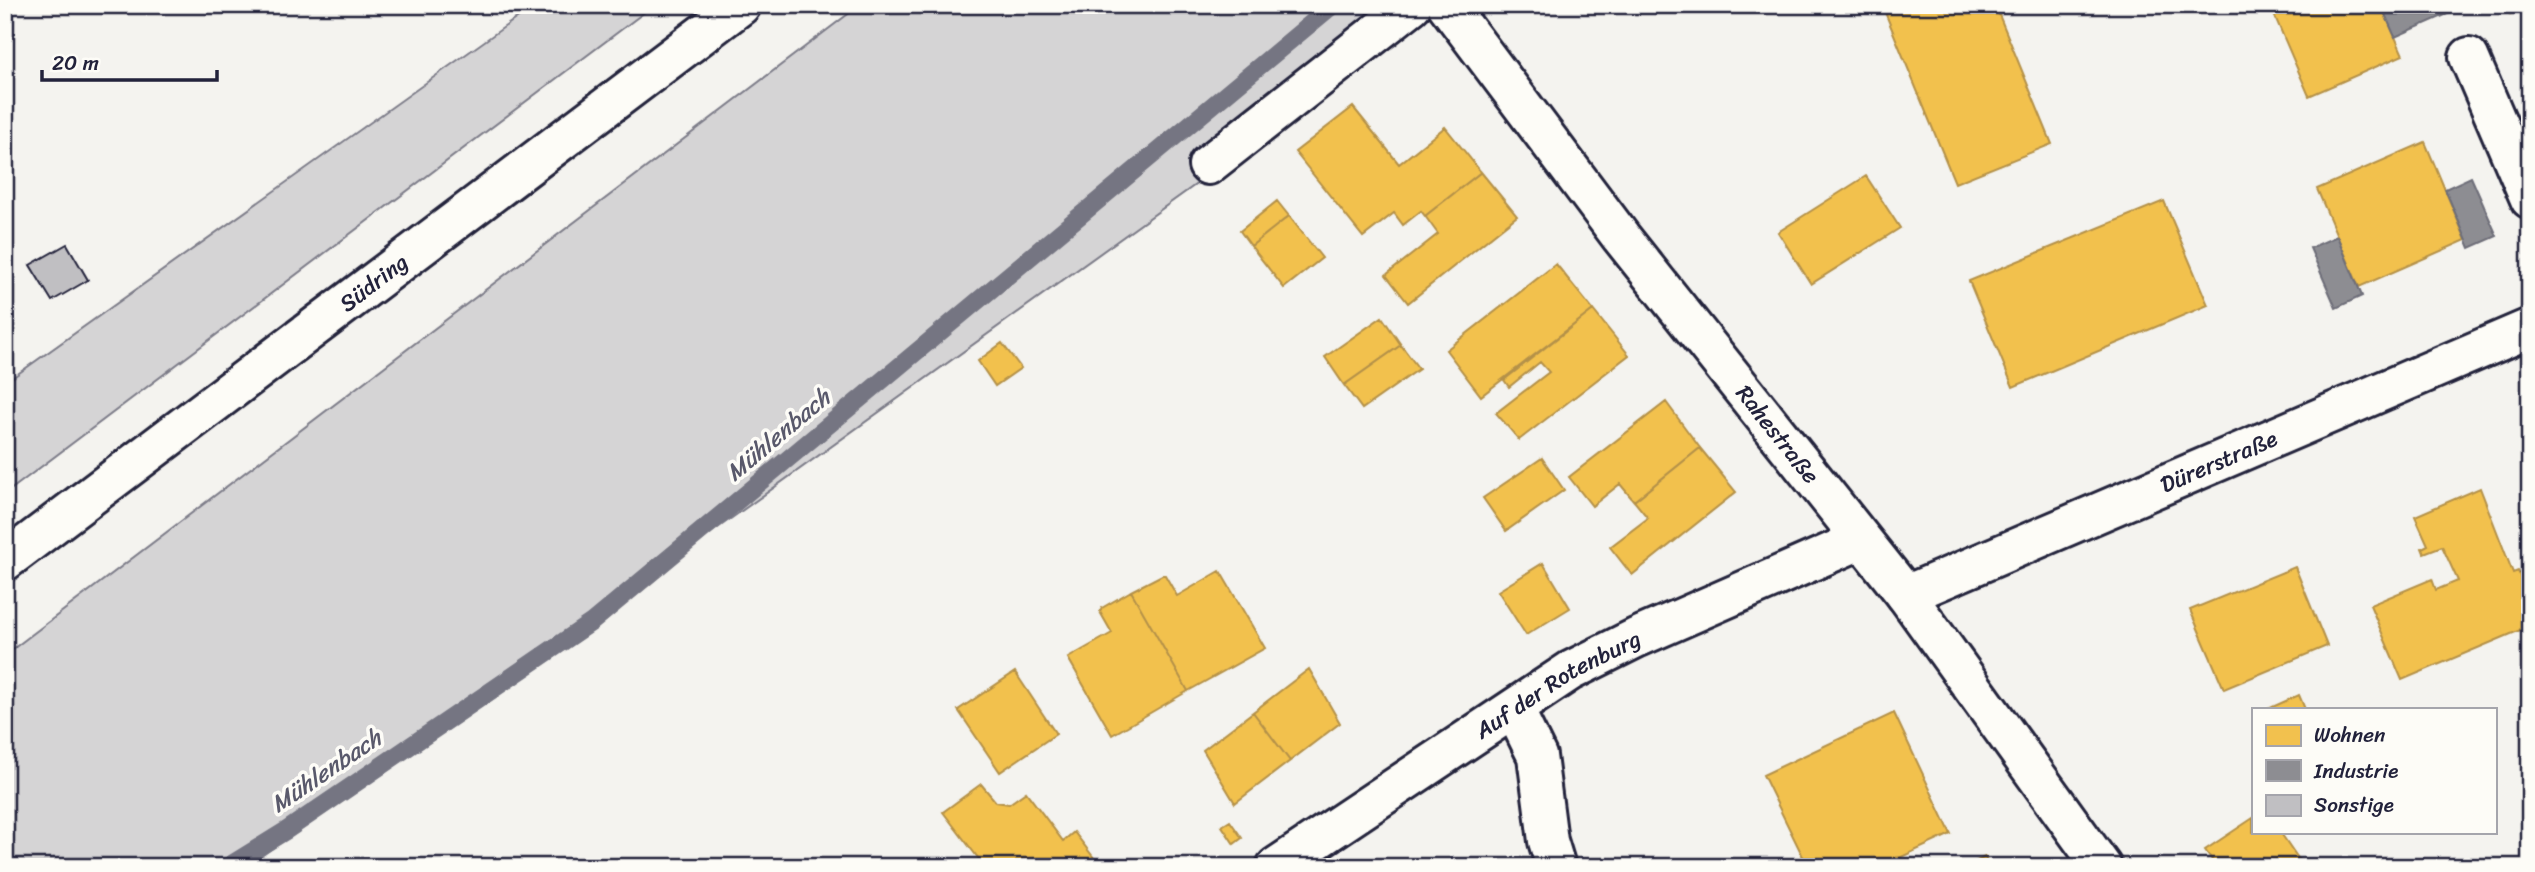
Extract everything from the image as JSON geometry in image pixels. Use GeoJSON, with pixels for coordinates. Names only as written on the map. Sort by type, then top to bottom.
{"type":"FeatureCollection","features":[{"type":"Feature","properties":{"kind":"street","name":"Südring"},"geometry":{"type":"LineString","coordinates":[[5,561],[741,5]]}},
{"type":"Feature","properties":{"kind":"street"},"geometry":{"type":"LineString","coordinates":[[1208,165],[1412,5]]}},
{"type":"Feature","properties":{"kind":"street","name":"Rahestraße"},"geometry":{"type":"LineString","coordinates":[[1447,5],[1621,237],[1906,595],[2102,867]]}},
{"type":"Feature","properties":{"kind":"street"},"geometry":{"type":"LineString","coordinates":[[2469,57],[2530,199]]}},
{"type":"Feature","properties":{"kind":"street","name":"Dürerstraße"},"geometry":{"type":"LineString","coordinates":[[1906,595],[2530,328]]}},
{"type":"Feature","properties":{"kind":"street","name":"Auf der Rotenburg"},"geometry":{"type":"LineString","coordinates":[[1276,867],[1570,671],[1636,638],[1860,540]]}},
{"type":"Feature","properties":{"kind":"street"},"geometry":{"type":"LineString","coordinates":[[1514,709],[1537,756],[1548,841],[1556,867]]}},
{"type":"Feature","properties":{"kind":"shaded area"},"geometry":{"type":"Polygon","coordinates":[[[535,5],[654,5],[5,494],[5,383],[535,5]]]}},
{"type":"Feature","properties":{"kind":"shaded area"},"geometry":{"type":"Polygon","coordinates":[[[860,5],[1398,5],[1415,27],[246,867],[5,867],[5,655],[860,5]]]}},
{"type":"Feature","properties":{"kind":"building: Wohnen"},"geometry":{"type":"Polygon","coordinates":[[[1882,5],[1995,5],[2052,144],[1955,183],[1882,5]]]}},
{"type":"Feature","properties":{"kind":"building: Wohnen"},"geometry":{"type":"Polygon","coordinates":[[[2270,5],[2381,5],[2403,55],[2309,96],[2270,5]]]}},
{"type":"Feature","properties":{"kind":"building: Wohnen"},"geometry":{"type":"Polygon","coordinates":[[[2506,5],[2530,5],[2530,6],[2510,14],[2506,5]]]}},
{"type":"Feature","properties":{"kind":"building: Wohnen"},"geometry":{"type":"Polygon","coordinates":[[[1353,107],[1399,164],[1445,127],[1481,172],[1425,216],[1421,211],[1403,225],[1394,213],[1363,237],[1295,152],[1353,107]]]}},
{"type":"Feature","properties":{"kind":"building: Wohnen"},"geometry":{"type":"Polygon","coordinates":[[[2425,142],[2466,240],[2359,287],[2317,189],[2425,142]]]}},
{"type":"Feature","properties":{"kind":"building: Wohnen"},"geometry":{"type":"Polygon","coordinates":[[[1481,172],[1517,216],[1408,303],[1386,275],[1438,234],[1425,216],[1481,172]]]}},
{"type":"Feature","properties":{"kind":"building: Wohnen"},"geometry":{"type":"Polygon","coordinates":[[[1866,176],[1900,228],[1811,284],[1778,232],[1866,176]]]}},
{"type":"Feature","properties":{"kind":"building: Wohnen"},"geometry":{"type":"Polygon","coordinates":[[[1277,201],[1289,216],[1251,246],[1240,231],[1277,201]]]}},
{"type":"Feature","properties":{"kind":"building: Wohnen"},"geometry":{"type":"Polygon","coordinates":[[[2164,201],[2208,305],[2013,387],[1969,281],[2164,201]]]}},
{"type":"Feature","properties":{"kind":"building: Wohnen"},"geometry":{"type":"Polygon","coordinates":[[[1289,216],[1322,258],[1284,288],[1251,246],[1289,216]]]}},
{"type":"Feature","properties":{"kind":"building: Wohnen"},"geometry":{"type":"Polygon","coordinates":[[[1556,264],[1593,310],[1481,396],[1446,350],[1556,264]]]}},
{"type":"Feature","properties":{"kind":"building: Wohnen"},"geometry":{"type":"Polygon","coordinates":[[[1593,310],[1629,355],[1519,440],[1496,413],[1549,372],[1540,362],[1509,387],[1504,380],[1593,310]]]}},
{"type":"Feature","properties":{"kind":"building: Wohnen"},"geometry":{"type":"Polygon","coordinates":[[[1382,317],[1401,345],[1344,385],[1325,357],[1382,317]]]}},
{"type":"Feature","properties":{"kind":"building: Wohnen"},"geometry":{"type":"Polygon","coordinates":[[[1002,343],[1021,368],[995,386],[978,361],[1002,343]]]}},
{"type":"Feature","properties":{"kind":"building: Wohnen"},"geometry":{"type":"Polygon","coordinates":[[[1401,345],[1419,369],[1362,409],[1344,385],[1401,345]]]}},
{"type":"Feature","properties":{"kind":"building: Wohnen"},"geometry":{"type":"Polygon","coordinates":[[[1666,402],[1700,448],[1634,501],[1620,484],[1592,506],[1569,477],[1666,402]]]}},
{"type":"Feature","properties":{"kind":"building: Wohnen"},"geometry":{"type":"Polygon","coordinates":[[[1700,448],[1736,492],[1632,575],[1610,547],[1648,518],[1634,501],[1700,448]]]}},
{"type":"Feature","properties":{"kind":"building: Wohnen"},"geometry":{"type":"Polygon","coordinates":[[[1542,458],[1564,490],[1506,531],[1483,498],[1542,458]]]}},
{"type":"Feature","properties":{"kind":"building: Wohnen"},"geometry":{"type":"Polygon","coordinates":[[[2480,488],[2513,573],[2518,571],[2530,598],[2530,626],[2402,680],[2370,605],[2432,579],[2436,590],[2458,581],[2442,546],[2424,553],[2422,548],[2428,545],[2415,516],[2480,488]]]}},
{"type":"Feature","properties":{"kind":"building: Wohnen"},"geometry":{"type":"Polygon","coordinates":[[[1543,563],[1570,608],[1526,635],[1498,591],[1543,563]]]}},
{"type":"Feature","properties":{"kind":"building: Wohnen"},"geometry":{"type":"Polygon","coordinates":[[[2295,567],[2327,646],[2224,689],[2190,610],[2295,567]]]}},
{"type":"Feature","properties":{"kind":"building: Wohnen"},"geometry":{"type":"Polygon","coordinates":[[[1220,571],[1265,648],[1188,691],[1131,591],[1165,575],[1177,596],[1220,571]]]}},
{"type":"Feature","properties":{"kind":"building: Wohnen"},"geometry":{"type":"Polygon","coordinates":[[[1131,591],[1188,691],[1112,735],[1068,658],[1112,633],[1100,612],[1102,608],[1131,591]]]}},
{"type":"Feature","properties":{"kind":"building: Wohnen"},"geometry":{"type":"Polygon","coordinates":[[[1309,669],[1340,723],[1290,761],[1253,712],[1309,669]]]}},
{"type":"Feature","properties":{"kind":"building: Wohnen"},"geometry":{"type":"Polygon","coordinates":[[[1015,672],[1056,734],[1000,772],[958,710],[1015,672]]]}},
{"type":"Feature","properties":{"kind":"building: Wohnen"},"geometry":{"type":"Polygon","coordinates":[[[2299,695],[2305,708],[2270,708],[2299,695]]]}},
{"type":"Feature","properties":{"kind":"building: Wohnen"},"geometry":{"type":"Polygon","coordinates":[[[1253,712],[1290,761],[1235,803],[1203,750],[1253,712]]]}},
{"type":"Feature","properties":{"kind":"building: Wohnen"},"geometry":{"type":"Polygon","coordinates":[[[1894,713],[1951,834],[1880,867],[1808,867],[1763,775],[1894,713]]]}},
{"type":"Feature","properties":{"kind":"building: Wohnen"},"geometry":{"type":"Polygon","coordinates":[[[981,784],[996,802],[1009,804],[1026,792],[1063,841],[1074,832],[1101,867],[985,867],[943,812],[981,784]]]}},
{"type":"Feature","properties":{"kind":"building: Wohnen"},"geometry":{"type":"Polygon","coordinates":[[[2252,819],[2252,834],[2281,834],[2304,867],[2217,867],[2205,850],[2252,819]]]}},
{"type":"Feature","properties":{"kind":"building: Wohnen"},"geometry":{"type":"Polygon","coordinates":[[[1230,821],[1242,838],[1234,844],[1222,826],[1230,821]]]}},
{"type":"Feature","properties":{"kind":"building: Wohnen"},"geometry":{"type":"Polygon","coordinates":[[[1985,857],[1989,867],[1965,867],[1985,857]]]}},
{"type":"Feature","properties":{"kind":"building: Industrie"},"geometry":{"type":"Polygon","coordinates":[[[2381,5],[2468,5],[2395,37],[2381,5]]]}},
{"type":"Feature","properties":{"kind":"building: Industrie"},"geometry":{"type":"Polygon","coordinates":[[[2471,177],[2497,236],[2470,248],[2445,189],[2471,177]]]}},
{"type":"Feature","properties":{"kind":"building: Industrie"},"geometry":{"type":"Polygon","coordinates":[[[2337,236],[2362,296],[2336,308],[2310,248],[2337,236]]]}},
{"type":"Feature","properties":{"kind":"building: Sonstige"},"geometry":{"type":"Polygon","coordinates":[[[67,244],[88,280],[52,301],[30,265],[67,244]]]}},
{"type":"Feature","properties":{"kind":"waterway","name":"Mühlenbach"},"geometry":{"type":"LineString","coordinates":[[227,867],[287,830],[592,622],[1333,5]]}}]}
